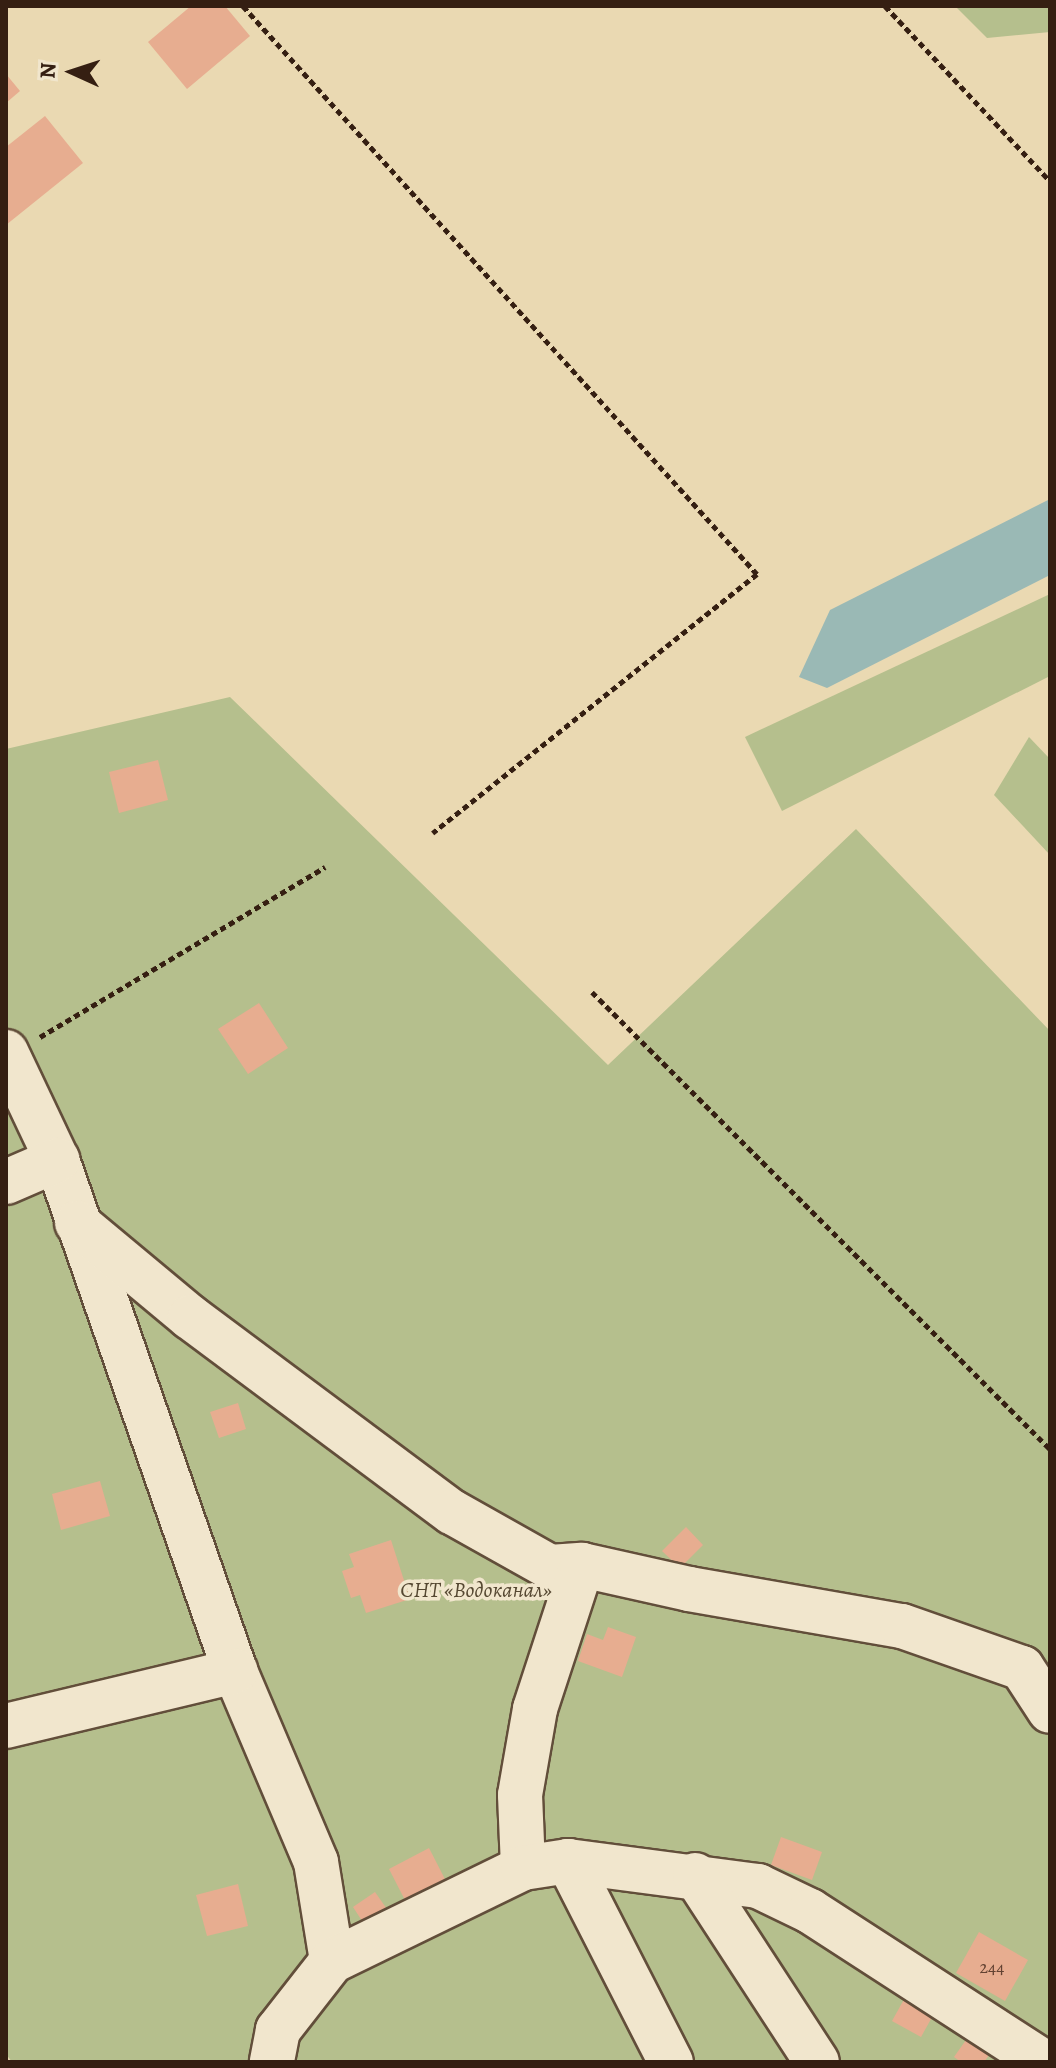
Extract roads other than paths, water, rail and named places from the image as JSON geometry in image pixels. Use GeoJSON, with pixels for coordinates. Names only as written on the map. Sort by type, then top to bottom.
{"type":"FeatureCollection","features":[{"type":"Feature","properties":{"kind":"street"},"geometry":{"type":"LineString","coordinates":[[7,1054],[57,1160],[235,1671],[316,1862],[332,1961]]}},
{"type":"Feature","properties":{"kind":"street"},"geometry":{"type":"LineString","coordinates":[[6,1182],[57,1160]]}},
{"type":"Feature","properties":{"kind":"street"},"geometry":{"type":"LineString","coordinates":[[77,1223],[190,1317],[452,1512],[550,1567],[582,1565],[689,1589],[902,1626],[1022,1668],[1050,1711]]}},
{"type":"Feature","properties":{"kind":"street"},"geometry":{"type":"LineString","coordinates":[[523,1868],[520,1795],[535,1709],[582,1565]]}},
{"type":"Feature","properties":{"kind":"street"},"geometry":{"type":"LineString","coordinates":[[6,1726],[235,1671]]}},
{"type":"Feature","properties":{"kind":"street"},"geometry":{"type":"LineString","coordinates":[[568,1861],[671,2062]]}},
{"type":"Feature","properties":{"kind":"street"},"geometry":{"type":"LineString","coordinates":[[272,2062],[278,2030],[332,1961],[523,1868],[568,1861],[695,1875],[758,1886],[810,1911],[1043,2062]]}},
{"type":"Feature","properties":{"kind":"street"},"geometry":{"type":"LineString","coordinates":[[695,1875],[817,2062]]}},
{"type":"Feature","properties":{"kind":"water"},"geometry":{"type":"Polygon","coordinates":[[[1050,499],[1050,575],[827,688],[799,677],[830,610],[1050,499]]]}},
{"type":"Feature","properties":{"kind":"park label","name":"СНТ «Водоканал»"},"geometry":{"type":"Point","coordinates":[476,1591]}}]}
